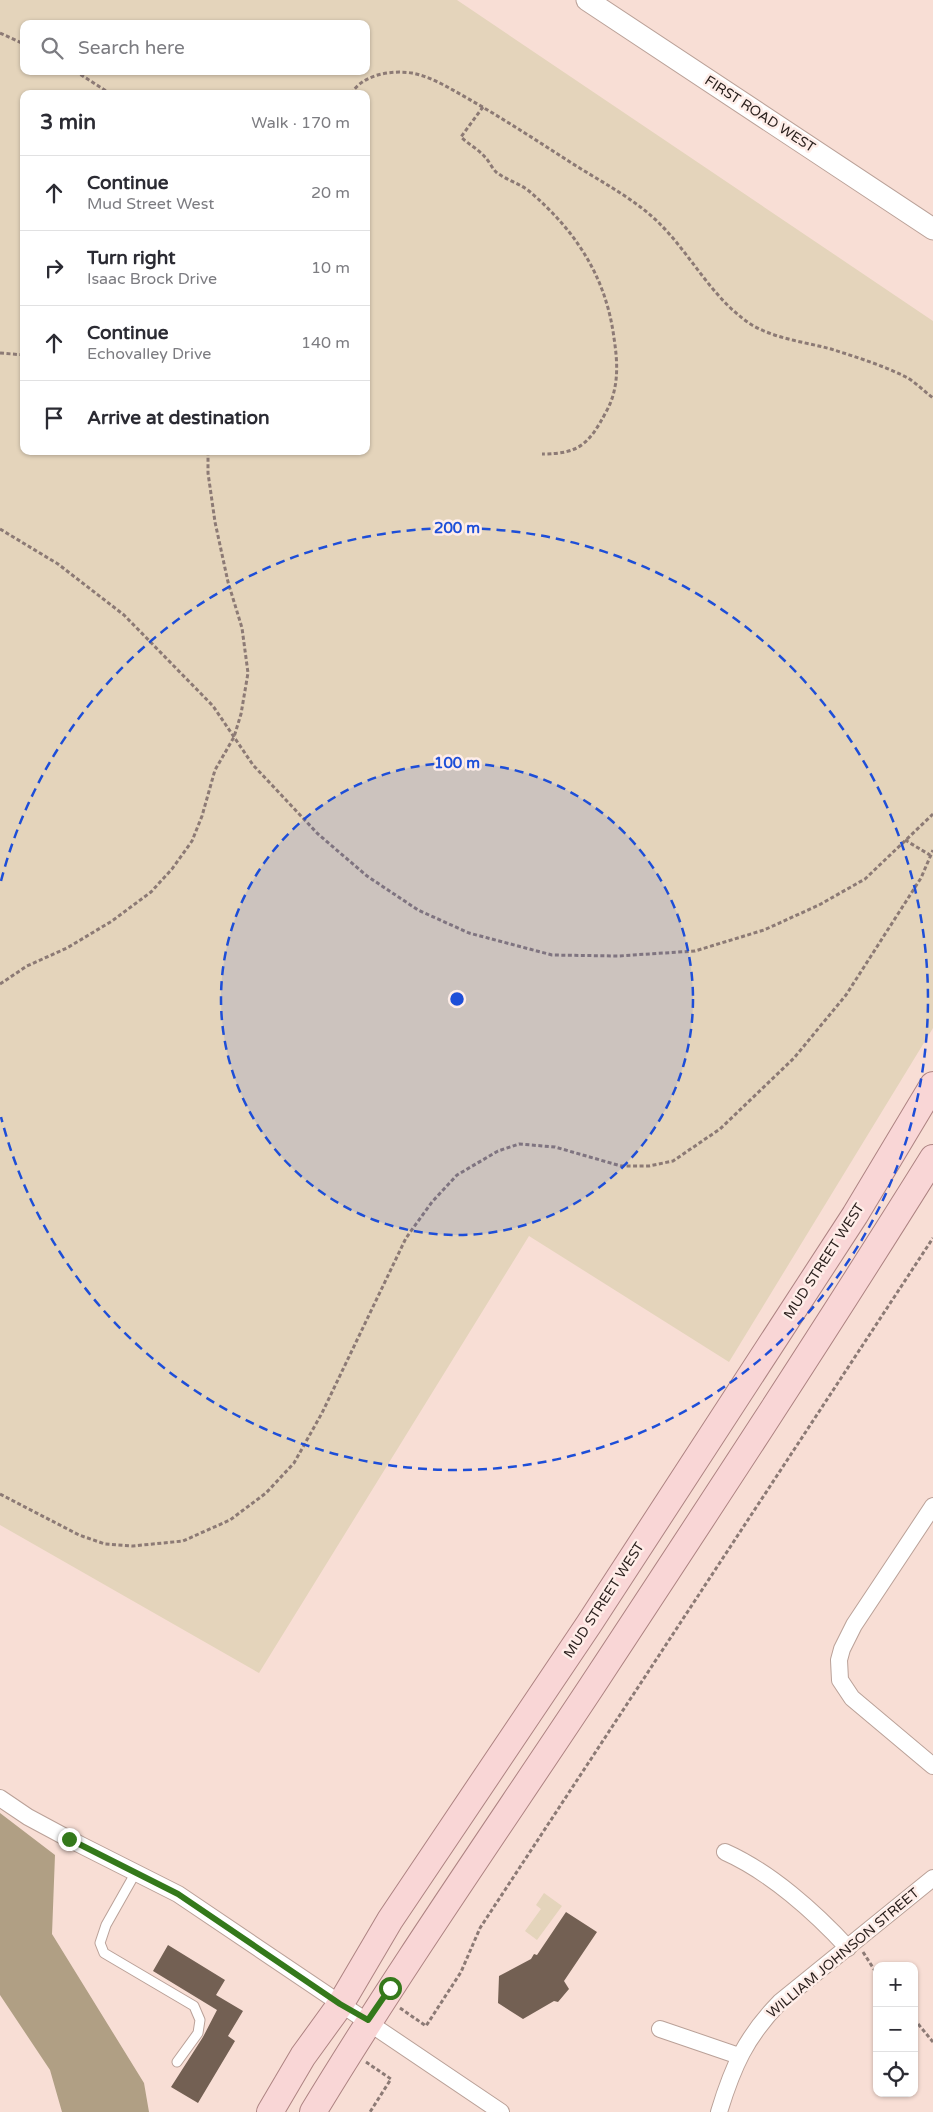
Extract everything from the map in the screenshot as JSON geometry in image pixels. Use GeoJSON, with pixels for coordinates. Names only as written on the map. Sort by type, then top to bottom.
{"type":"FeatureCollection","features":[{"type":"Feature","properties":{"kind":"main road","name":"MUD STREET WEST"},"geometry":{"type":"LineString","coordinates":[[270,2112],[302,2056],[340,2004],[390,1920],[589,1624],[849,1223],[933,1085]]}},
{"type":"Feature","properties":{"kind":"main road"},"geometry":{"type":"LineString","coordinates":[[313,2112],[376,2026],[592,1686],[819,1339],[933,1158]]}},
{"type":"Feature","properties":{"kind":"street","name":"FIRST ROAD WEST"},"geometry":{"type":"LineString","coordinates":[[587,0],[933,229]]}},
{"type":"Feature","properties":{"kind":"street"},"geometry":{"type":"LineString","coordinates":[[933,1506],[854,1625],[842,1649],[839,1660],[840,1680],[852,1698],[933,1766]]}},
{"type":"Feature","properties":{"kind":"street"},"geometry":{"type":"LineString","coordinates":[[0,1798],[69,1839],[178,1894],[501,2112]]}},
{"type":"Feature","properties":{"kind":"street"},"geometry":{"type":"LineString","coordinates":[[725,1852],[748,1862],[852,1944]]}},
{"type":"Feature","properties":{"kind":"street","name":"WILLIAM JOHNSON STREET"},"geometry":{"type":"LineString","coordinates":[[719,2112],[729,2076],[761,2021],[780,2002],[933,1878]]}},
{"type":"Feature","properties":{"kind":"street"},"geometry":{"type":"LineString","coordinates":[[660,2030],[739,2056]]}},
{"type":"Feature","properties":{"kind":"lane"},"geometry":{"type":"LineString","coordinates":[[136,1872],[106,1925],[100,1943],[104,1953],[194,2006],[200,2020],[198,2033],[177,2062]]}},
{"type":"Feature","properties":{"kind":"path"},"geometry":{"type":"LineString","coordinates":[[0,33],[20,42]]}},
{"type":"Feature","properties":{"kind":"path"},"geometry":{"type":"LineString","coordinates":[[355,90],[363,82],[377,75],[394,72],[433,79],[483,107],[613,187],[637,205],[660,225],[718,294],[752,325],[775,336],[831,349],[875,364],[907,378],[933,398]]}},
{"type":"Feature","properties":{"kind":"path"},"geometry":{"type":"LineString","coordinates":[[81,75],[105,90]]}},
{"type":"Feature","properties":{"kind":"path"},"geometry":{"type":"LineString","coordinates":[[483,107],[461,137],[483,155],[496,171],[528,190],[554,215],[586,253],[597,273],[612,321],[617,362],[616,383],[607,411],[588,442],[564,454],[542,454]]}},
{"type":"Feature","properties":{"kind":"path"},"geometry":{"type":"LineString","coordinates":[[0,353],[20,355]]}},
{"type":"Feature","properties":{"kind":"path"},"geometry":{"type":"LineString","coordinates":[[0,984],[27,966],[67,948],[112,920],[151,892],[172,869],[192,841],[202,816],[215,770],[234,737],[241,714],[248,673],[242,628],[228,582],[215,522],[208,473],[208,455]]}},
{"type":"Feature","properties":{"kind":"path"},"geometry":{"type":"LineString","coordinates":[[0,528],[58,564],[124,615],[213,706],[253,765],[318,834],[367,876],[418,910],[469,933],[552,955],[618,956],[695,951],[764,930],[819,906],[865,879],[933,814]]}},
{"type":"Feature","properties":{"kind":"path"},"geometry":{"type":"LineString","coordinates":[[906,840],[930,855]]}},
{"type":"Feature","properties":{"kind":"path"},"geometry":{"type":"LineString","coordinates":[[0,1494],[79,1535],[106,1544],[133,1546],[183,1541],[230,1520],[266,1493],[294,1463],[322,1412],[406,1238],[432,1202],[458,1175],[498,1151],[519,1144],[555,1147],[620,1166],[650,1166],[673,1160],[720,1129],[794,1058],[846,995],[921,878],[933,850]]}},
{"type":"Feature","properties":{"kind":"path"},"geometry":{"type":"LineString","coordinates":[[370,2112],[391,2079],[366,2062],[376,2026],[399,2007],[426,2026],[461,1972],[480,1928],[933,1238]]}},
{"type":"Feature","properties":{"kind":"path"},"geometry":{"type":"LineString","coordinates":[[852,1944],[873,1969]]}},
{"type":"Feature","properties":{"kind":"path"},"geometry":{"type":"LineString","coordinates":[[918,2024],[933,2042]]}},
{"type":"Feature","properties":{"kind":"shaded area"},"geometry":{"type":"Polygon","coordinates":[[[0,0],[457,0],[933,321],[933,1028],[729,1362],[529,1236],[259,1673],[0,1525],[0,0]]]}},
{"type":"Feature","properties":{"kind":"shaded area"},"geometry":{"type":"Polygon","coordinates":[[[0,1813],[55,1855],[52,1934],[144,2083],[149,2112],[62,2112],[50,2070],[0,1995],[0,1813]]]}},
{"type":"Feature","properties":{"kind":"shaded area"},"geometry":{"type":"Polygon","coordinates":[[[544,1893],[562,1906],[537,1940],[525,1931],[541,1909],[536,1905],[544,1893]]]}},
{"type":"Feature","properties":{"kind":"building"},"geometry":{"type":"Polygon","coordinates":[[[566,1912],[597,1932],[564,1981],[569,1989],[558,2002],[554,2001],[523,2019],[498,2003],[499,1976],[531,1959],[534,1954],[537,1955],[566,1912]]]}},
{"type":"Feature","properties":{"kind":"building"},"geometry":{"type":"Polygon","coordinates":[[[168,1945],[225,1980],[216,1995],[243,2011],[228,2036],[235,2041],[198,2103],[171,2087],[203,2037],[217,2010],[153,1971],[168,1945]]]}},
{"type":"Feature","properties":{"kind":"route"},"geometry":{"type":"LineString","coordinates":[[69,1839],[178,1894],[340,2004],[368,2020],[390,1988]]}}]}
